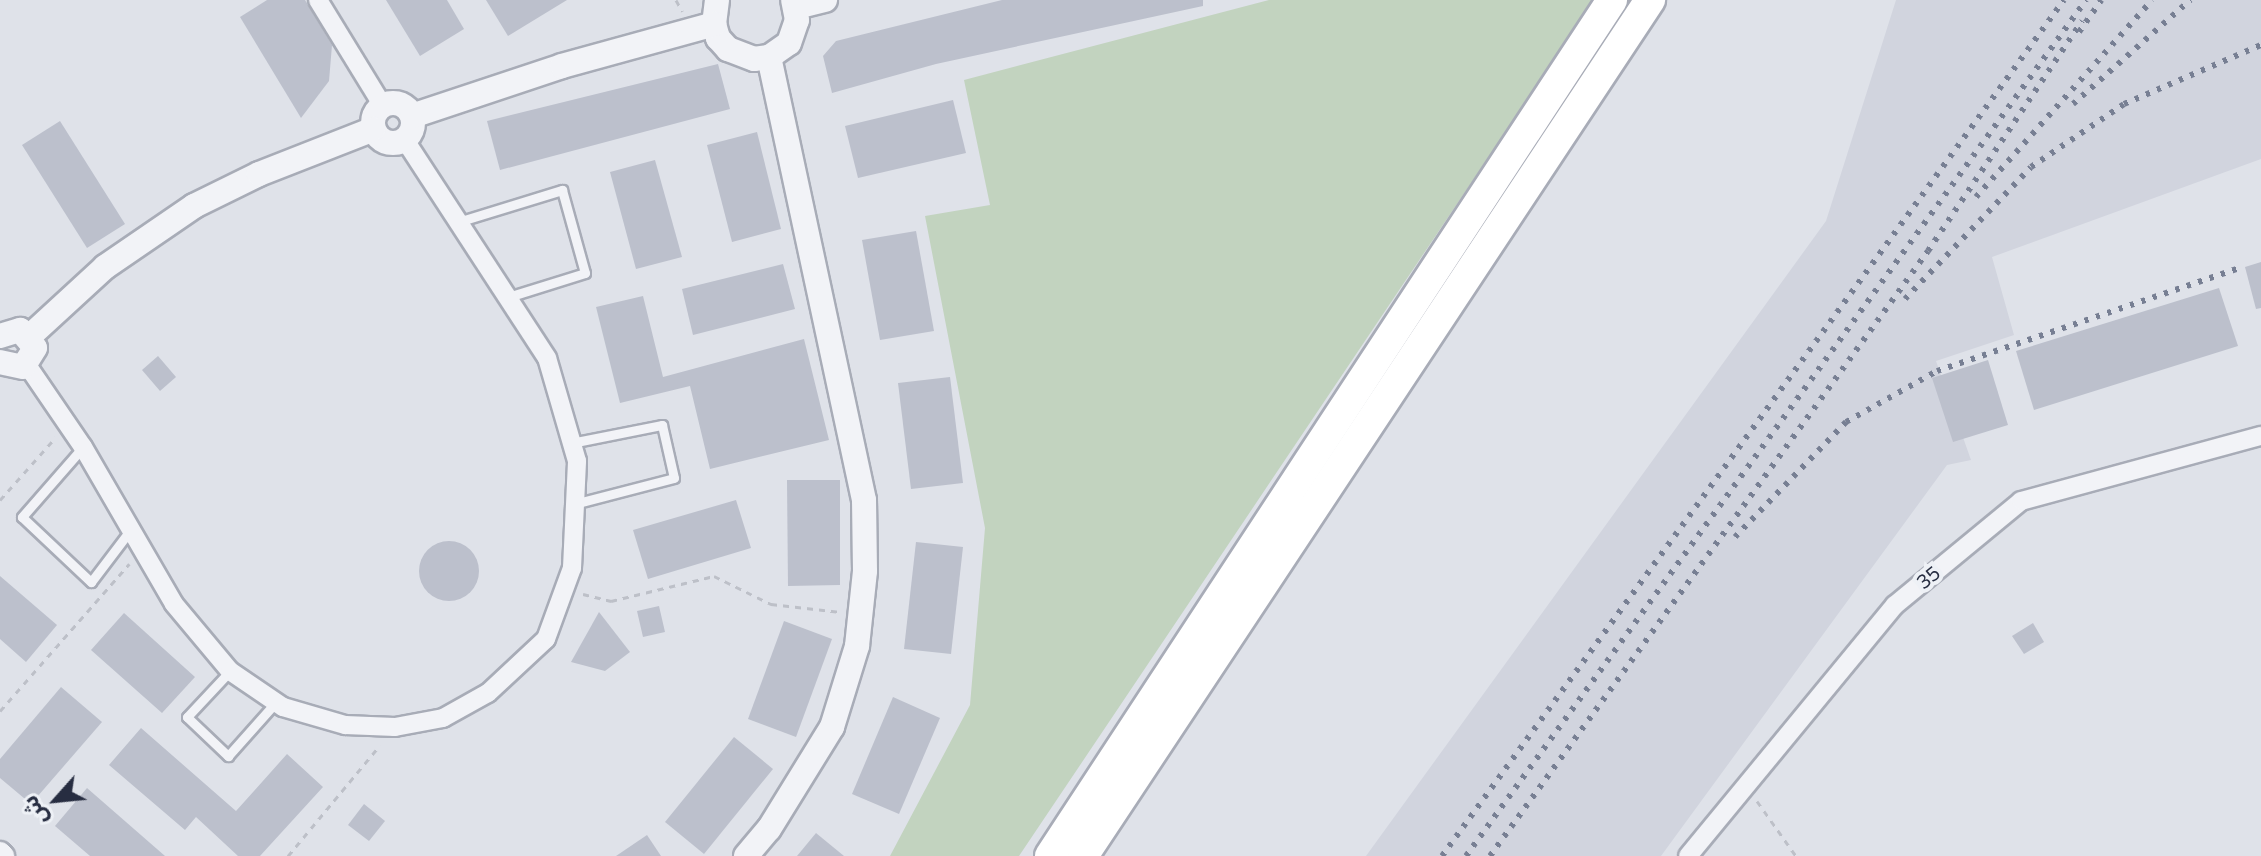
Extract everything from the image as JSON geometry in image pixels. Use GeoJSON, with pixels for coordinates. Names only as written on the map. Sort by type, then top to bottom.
{"type":"FeatureCollection","features":[{"type":"Feature","properties":{"kind":"main road"},"geometry":{"type":"LineString","coordinates":[[1050,856],[1612,0]]}},
{"type":"Feature","properties":{"kind":"main road"},"geometry":{"type":"LineString","coordinates":[[1083,856],[1650,0]]}},
{"type":"Feature","properties":{"kind":"street"},"geometry":{"type":"LineString","coordinates":[[318,0],[387,141],[408,128],[715,12],[728,49],[754,59],[769,57],[789,43],[794,4],[825,0]]}},
{"type":"Feature","properties":{"kind":"street"},"geometry":{"type":"LineString","coordinates":[[746,856],[769,829],[832,727],[857,646],[864,500],[769,57]]}},
{"type":"Feature","properties":{"kind":"street"},"geometry":{"type":"LineString","coordinates":[[0,362],[13,369],[27,365],[35,348],[10,330],[194,206],[378,118],[399,104],[408,128],[461,221],[547,358],[577,461],[572,568],[546,639],[488,693],[443,718],[395,727],[345,725],[276,702],[230,671],[174,604],[83,447],[27,365]]}},
{"type":"Feature","properties":{"kind":"street","name":"35"},"geometry":{"type":"LineString","coordinates":[[1688,856],[1743,783],[1895,605],[2021,501],[2261,436]]}},
{"type":"Feature","properties":{"kind":"lane"},"geometry":{"type":"LineString","coordinates":[[461,221],[562,190],[585,273],[508,297]]}},
{"type":"Feature","properties":{"kind":"lane"},"geometry":{"type":"LineString","coordinates":[[571,443],[662,425],[674,478],[574,504]]}},
{"type":"Feature","properties":{"kind":"lane"},"geometry":{"type":"LineString","coordinates":[[83,447],[22,517],[91,582],[132,528]]}},
{"type":"Feature","properties":{"kind":"lane"},"geometry":{"type":"LineString","coordinates":[[230,671],[187,717],[228,756],[276,702]]}},
{"type":"Feature","properties":{"kind":"path"},"geometry":{"type":"LineString","coordinates":[[0,500],[67,424]]}},
{"type":"Feature","properties":{"kind":"path"},"geometry":{"type":"LineString","coordinates":[[0,711],[143,548]]}},
{"type":"Feature","properties":{"kind":"path"},"geometry":{"type":"LineString","coordinates":[[564,588],[611,601],[714,576],[771,604],[860,614]]}},
{"type":"Feature","properties":{"kind":"path"},"geometry":{"type":"LineString","coordinates":[[288,856],[395,727]]}},
{"type":"Feature","properties":{"kind":"path"},"geometry":{"type":"LineString","coordinates":[[1743,783],[1796,856]]}},
{"type":"Feature","properties":{"kind":"shaded area"},"geometry":{"type":"Polygon","coordinates":[[[1896,0],[2261,0],[2261,159],[1992,257],[2014,335],[1936,361],[1971,460],[1947,465],[1661,856],[1366,856],[1826,221],[1896,0]]]}},
{"type":"Feature","properties":{"kind":"green space"},"geometry":{"type":"Polygon","coordinates":[[[1269,0],[1594,0],[1019,856],[890,856],[970,705],[985,528],[925,216],[990,205],[964,80],[1269,0]]]}},
{"type":"Feature","properties":{"kind":"building"},"geometry":{"type":"Polygon","coordinates":[[[267,0],[305,0],[332,45],[329,81],[301,118],[240,17],[267,0]]]}},
{"type":"Feature","properties":{"kind":"building"},"geometry":{"type":"Polygon","coordinates":[[[386,0],[447,0],[464,29],[420,56],[386,0]]]}},
{"type":"Feature","properties":{"kind":"building"},"geometry":{"type":"Polygon","coordinates":[[[486,0],[567,0],[508,36],[486,0]]]}},
{"type":"Feature","properties":{"kind":"building"},"geometry":{"type":"Polygon","coordinates":[[[1002,0],[1203,0],[1203,6],[936,64],[832,93],[823,56],[836,41],[1002,0]]]}},
{"type":"Feature","properties":{"kind":"building"},"geometry":{"type":"Polygon","coordinates":[[[718,64],[730,109],[500,170],[487,121],[718,64]]]}},
{"type":"Feature","properties":{"kind":"building"},"geometry":{"type":"Polygon","coordinates":[[[953,100],[966,153],[858,178],[845,126],[953,100]]]}},
{"type":"Feature","properties":{"kind":"building"},"geometry":{"type":"Polygon","coordinates":[[[60,121],[125,224],[87,248],[22,145],[60,121]]]}},
{"type":"Feature","properties":{"kind":"building"},"geometry":{"type":"Polygon","coordinates":[[[757,132],[781,229],[732,242],[707,145],[757,132]]]}},
{"type":"Feature","properties":{"kind":"building"},"geometry":{"type":"Polygon","coordinates":[[[655,160],[682,257],[636,269],[610,172],[655,160]]]}},
{"type":"Feature","properties":{"kind":"building"},"geometry":{"type":"Polygon","coordinates":[[[916,231],[934,331],[880,340],[862,240],[916,231]]]}},
{"type":"Feature","properties":{"kind":"building"},"geometry":{"type":"Polygon","coordinates":[[[2261,262],[2261,308],[2256,309],[2245,267],[2261,262]]]}},
{"type":"Feature","properties":{"kind":"building"},"geometry":{"type":"Polygon","coordinates":[[[783,264],[795,309],[693,335],[682,289],[783,264]]]}},
{"type":"Feature","properties":{"kind":"building"},"geometry":{"type":"Polygon","coordinates":[[[2219,288],[2238,346],[2034,410],[2016,351],[2219,288]]]}},
{"type":"Feature","properties":{"kind":"building"},"geometry":{"type":"Polygon","coordinates":[[[643,296],[663,377],[804,339],[829,440],[710,469],[690,386],[620,403],[596,307],[643,296]]]}},
{"type":"Feature","properties":{"kind":"building"},"geometry":{"type":"Polygon","coordinates":[[[158,356],[176,377],[160,391],[142,370],[158,356]]]}},
{"type":"Feature","properties":{"kind":"building"},"geometry":{"type":"Polygon","coordinates":[[[1988,360],[2008,425],[1953,442],[1932,378],[1988,360]]]}},
{"type":"Feature","properties":{"kind":"building"},"geometry":{"type":"Polygon","coordinates":[[[950,377],[963,483],[911,489],[898,383],[950,377]]]}},
{"type":"Feature","properties":{"kind":"building"},"geometry":{"type":"Polygon","coordinates":[[[787,480],[840,480],[840,585],[788,586],[787,480]]]}},
{"type":"Feature","properties":{"kind":"building"},"geometry":{"type":"Polygon","coordinates":[[[736,500],[751,548],[648,579],[633,530],[736,500]]]}},
{"type":"Feature","properties":{"kind":"building"},"geometry":{"type":"Polygon","coordinates":[[[449,541],[461,543],[470,550],[477,559],[477,583],[470,592],[461,599],[449,601],[437,599],[428,592],[421,583],[419,571],[421,559],[428,550],[437,543],[449,541]]]}},
{"type":"Feature","properties":{"kind":"building"},"geometry":{"type":"Polygon","coordinates":[[[916,542],[963,547],[951,654],[904,649],[916,542]]]}},
{"type":"Feature","properties":{"kind":"building"},"geometry":{"type":"Polygon","coordinates":[[[0,576],[57,625],[26,662],[0,639],[0,576]]]}},
{"type":"Feature","properties":{"kind":"building"},"geometry":{"type":"Polygon","coordinates":[[[659,606],[665,632],[643,637],[637,611],[659,606]]]}},
{"type":"Feature","properties":{"kind":"building"},"geometry":{"type":"Polygon","coordinates":[[[599,612],[630,652],[605,671],[571,662],[599,612]]]}},
{"type":"Feature","properties":{"kind":"building"},"geometry":{"type":"Polygon","coordinates":[[[124,613],[195,677],[162,713],[91,650],[124,613]]]}},
{"type":"Feature","properties":{"kind":"building"},"geometry":{"type":"Polygon","coordinates":[[[784,621],[832,639],[796,737],[748,719],[784,621]]]}},
{"type":"Feature","properties":{"kind":"building"},"geometry":{"type":"Polygon","coordinates":[[[2033,623],[2044,642],[2024,654],[2012,636],[2033,623]]]}},
{"type":"Feature","properties":{"kind":"building"},"geometry":{"type":"Polygon","coordinates":[[[61,687],[102,722],[31,804],[0,778],[0,759],[61,687]]]}},
{"type":"Feature","properties":{"kind":"building"},"geometry":{"type":"Polygon","coordinates":[[[893,697],[940,718],[899,814],[852,794],[893,697]]]}},
{"type":"Feature","properties":{"kind":"building"},"geometry":{"type":"Polygon","coordinates":[[[141,728],[236,811],[287,754],[323,787],[260,856],[238,856],[196,817],[185,830],[109,765],[141,728]]]}},
{"type":"Feature","properties":{"kind":"building"},"geometry":{"type":"Polygon","coordinates":[[[734,737],[773,769],[704,854],[665,822],[734,737]]]}},
{"type":"Feature","properties":{"kind":"building"},"geometry":{"type":"Polygon","coordinates":[[[87,788],[165,856],[90,856],[55,826],[87,788]]]}},
{"type":"Feature","properties":{"kind":"building"},"geometry":{"type":"Polygon","coordinates":[[[364,804],[385,821],[369,841],[348,825],[364,804]]]}},
{"type":"Feature","properties":{"kind":"building"},"geometry":{"type":"Polygon","coordinates":[[[816,833],[844,856],[797,856],[816,833]]]}},
{"type":"Feature","properties":{"kind":"building"},"geometry":{"type":"Polygon","coordinates":[[[647,835],[661,856],[616,856],[647,835]]]}},
{"type":"Feature","properties":{"kind":"railway"},"geometry":{"type":"LineString","coordinates":[[1442,856],[2064,0]]}},
{"type":"Feature","properties":{"kind":"railway"},"geometry":{"type":"LineString","coordinates":[[1466,856],[2086,0]]}},
{"type":"Feature","properties":{"kind":"railway"},"geometry":{"type":"LineString","coordinates":[[2079,32],[2101,0]]}},
{"type":"Feature","properties":{"kind":"railway"},"geometry":{"type":"LineString","coordinates":[[1976,197],[2152,0]]}},
{"type":"Feature","properties":{"kind":"railway"},"geometry":{"type":"LineString","coordinates":[[2073,104],[2190,0]]}},
{"type":"Feature","properties":{"kind":"railway"},"geometry":{"type":"LineString","coordinates":[[1490,856],[1928,251],[2082,21]]}},
{"type":"Feature","properties":{"kind":"railway"},"geometry":{"type":"LineString","coordinates":[[1905,299],[2031,167],[2124,104],[2261,45]]}},
{"type":"Feature","properties":{"kind":"railway"},"geometry":{"type":"LineString","coordinates":[[1735,537],[1846,422],[1937,371],[2243,267]]}}]}
